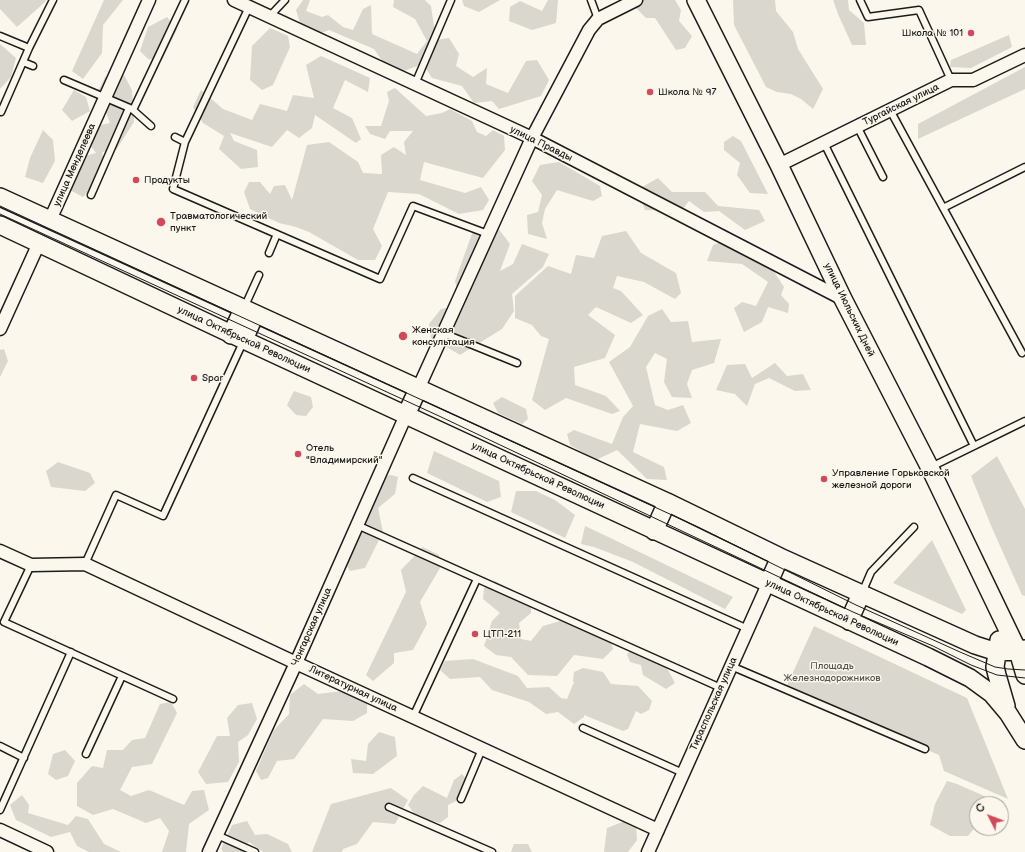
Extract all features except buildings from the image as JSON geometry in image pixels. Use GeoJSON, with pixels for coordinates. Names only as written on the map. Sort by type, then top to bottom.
{"type":"FeatureCollection","features":[{"type":"Feature","properties":{"kind":"main road","name":"улица Июльских Дней"},"geometry":{"type":"LineString","coordinates":[[696,0],[779,165],[843,298],[930,468],[1002,620],[1021,650],[1025,675]]}},
{"type":"Feature","properties":{"kind":"main road"},"geometry":{"type":"LineString","coordinates":[[0,197],[249,312],[415,394],[667,502],[780,557],[975,645],[997,652],[1021,650]]}},
{"type":"Feature","properties":{"kind":"main road","name":"улица Менделеева"},"geometry":{"type":"LineString","coordinates":[[39,243],[50,220]]}},
{"type":"Feature","properties":{"kind":"main road","name":"улица Октябрьской Революции"},"geometry":{"type":"LineString","coordinates":[[0,225],[237,337],[928,657],[970,678],[992,694],[1008,713]]}},
{"type":"Feature","properties":{"kind":"main road"},"geometry":{"type":"LineString","coordinates":[[237,337],[249,312]]}},
{"type":"Feature","properties":{"kind":"main road","name":"Чонгарская улица"},"geometry":{"type":"LineString","coordinates":[[406,415],[415,394]]}},
{"type":"Feature","properties":{"kind":"main road"},"geometry":{"type":"LineString","coordinates":[[654,530],[667,502]]}},
{"type":"Feature","properties":{"kind":"main road","name":"Тираспольская улица"},"geometry":{"type":"LineString","coordinates":[[768,584],[780,557]]}},
{"type":"Feature","properties":{"kind":"main road"},"geometry":{"type":"LineString","coordinates":[[849,621],[861,594]]}},
{"type":"Feature","properties":{"kind":"main road"},"geometry":{"type":"LineString","coordinates":[[1002,620],[997,652],[997,676],[1008,713],[1025,740]]}},
{"type":"Feature","properties":{"kind":"main road"},"geometry":{"type":"LineString","coordinates":[[1008,713],[1006,677],[1008,669],[1021,650]]}},
{"type":"Feature","properties":{"kind":"street","name":"улица Менделеева"},"geometry":{"type":"LineString","coordinates":[[50,220],[149,0]]}},
{"type":"Feature","properties":{"kind":"street","name":"улица Правды"},"geometry":{"type":"LineString","coordinates":[[234,0],[532,138],[843,298]]}},
{"type":"Feature","properties":{"kind":"street"},"geometry":{"type":"LineString","coordinates":[[415,394],[532,138],[588,30],[598,19],[636,0]]}},
{"type":"Feature","properties":{"kind":"street","name":"Тургайская улица"},"geometry":{"type":"LineString","coordinates":[[779,165],[951,80],[973,80],[1025,55]]}},
{"type":"Feature","properties":{"kind":"street","name":"улица Менделеева"},"geometry":{"type":"LineString","coordinates":[[0,329],[39,243]]}},
{"type":"Feature","properties":{"kind":"street","name":"Чонгарская улица"},"geometry":{"type":"LineString","coordinates":[[209,852],[296,663],[406,415]]}},
{"type":"Feature","properties":{"kind":"street","name":"Литературная улица"},"geometry":{"type":"LineString","coordinates":[[0,551],[31,565],[85,564],[413,718],[658,830]]}},
{"type":"Feature","properties":{"kind":"street","name":"Тираспольская улица"},"geometry":{"type":"LineString","coordinates":[[648,852],[768,584]]}},
{"type":"Feature","properties":{"kind":"street"},"geometry":{"type":"LineString","coordinates":[[0,830],[47,852]]}},
{"type":"Feature","properties":{"kind":"lane"},"geometry":{"type":"LineString","coordinates":[[1,112],[29,48],[53,0]]}},
{"type":"Feature","properties":{"kind":"lane"},"geometry":{"type":"LineString","coordinates":[[91,195],[131,109],[185,0]]}},
{"type":"Feature","properties":{"kind":"lane"},"geometry":{"type":"LineString","coordinates":[[269,17],[285,0]]}},
{"type":"Feature","properties":{"kind":"lane"},"geometry":{"type":"LineString","coordinates":[[415,84],[452,0]]}},
{"type":"Feature","properties":{"kind":"lane"},"geometry":{"type":"LineString","coordinates":[[591,0],[598,19]]}},
{"type":"Feature","properties":{"kind":"lane"},"geometry":{"type":"LineString","coordinates":[[860,0],[868,17],[919,10],[951,80]]}},
{"type":"Feature","properties":{"kind":"lane"},"geometry":{"type":"LineString","coordinates":[[249,7],[185,142],[173,189],[380,279],[413,206],[488,234]]}},
{"type":"Feature","properties":{"kind":"lane"},"geometry":{"type":"LineString","coordinates":[[0,36],[29,48]]}},
{"type":"Feature","properties":{"kind":"lane"},"geometry":{"type":"LineString","coordinates":[[23,62],[33,66]]}},
{"type":"Feature","properties":{"kind":"lane"},"geometry":{"type":"LineString","coordinates":[[64,80],[131,109],[152,126]]}},
{"type":"Feature","properties":{"kind":"lane"},"geometry":{"type":"LineString","coordinates":[[890,110],[1023,352],[1025,359]]}},
{"type":"Feature","properties":{"kind":"lane"},"geometry":{"type":"LineString","coordinates":[[857,126],[883,177]]}},
{"type":"Feature","properties":{"kind":"lane"},"geometry":{"type":"LineString","coordinates":[[175,137],[185,142]]}},
{"type":"Feature","properties":{"kind":"lane"},"geometry":{"type":"LineString","coordinates":[[824,143],[974,446]]}},
{"type":"Feature","properties":{"kind":"lane"},"geometry":{"type":"LineString","coordinates":[[943,208],[1025,167]]}},
{"type":"Feature","properties":{"kind":"lane"},"geometry":{"type":"LineString","coordinates":[[269,253],[277,234]]}},
{"type":"Feature","properties":{"kind":"lane"},"geometry":{"type":"LineString","coordinates":[[249,312],[259,275]]}},
{"type":"Feature","properties":{"kind":"lane"},"geometry":{"type":"LineString","coordinates":[[444,333],[517,362]]}},
{"type":"Feature","properties":{"kind":"lane"},"geometry":{"type":"LineString","coordinates":[[85,564],[116,495],[163,516],[237,337]]}},
{"type":"Feature","properties":{"kind":"lane"},"geometry":{"type":"LineString","coordinates":[[930,468],[1025,421]]}},
{"type":"Feature","properties":{"kind":"lane"},"geometry":{"type":"LineString","coordinates":[[413,478],[748,629]]}},
{"type":"Feature","properties":{"kind":"lane"},"geometry":{"type":"LineString","coordinates":[[356,525],[721,688]]}},
{"type":"Feature","properties":{"kind":"lane"},"geometry":{"type":"LineString","coordinates":[[861,594],[871,572],[914,527]]}},
{"type":"Feature","properties":{"kind":"lane"},"geometry":{"type":"LineString","coordinates":[[31,565],[2,621],[173,699]]}},
{"type":"Feature","properties":{"kind":"lane"},"geometry":{"type":"LineString","coordinates":[[413,718],[477,579]]}},
{"type":"Feature","properties":{"kind":"lane"},"geometry":{"type":"LineString","coordinates":[[0,810],[71,652]]}},
{"type":"Feature","properties":{"kind":"lane"},"geometry":{"type":"LineString","coordinates":[[731,666],[925,749]]}},
{"type":"Feature","properties":{"kind":"lane"},"geometry":{"type":"LineString","coordinates":[[86,754],[122,676]]}},
{"type":"Feature","properties":{"kind":"lane"},"geometry":{"type":"LineString","coordinates":[[583,728],[683,773]]}},
{"type":"Feature","properties":{"kind":"lane"},"geometry":{"type":"LineString","coordinates":[[0,746],[24,758]]}},
{"type":"Feature","properties":{"kind":"lane"},"geometry":{"type":"LineString","coordinates":[[461,800],[482,749]]}},
{"type":"Feature","properties":{"kind":"lane"},"geometry":{"type":"LineString","coordinates":[[389,807],[492,852]]}},
{"type":"Feature","properties":{"kind":"lane"},"geometry":{"type":"LineString","coordinates":[[217,835],[255,852]]}},
{"type":"Feature","properties":{"kind":"green space"},"geometry":{"type":"Polygon","coordinates":[[[0,0],[46,0],[17,27],[0,9],[0,0]]]}},
{"type":"Feature","properties":{"kind":"green space"},"geometry":{"type":"Polygon","coordinates":[[[104,0],[123,0],[103,25],[102,53],[83,79],[72,71],[104,0]]]}},
{"type":"Feature","properties":{"kind":"green space"},"geometry":{"type":"Polygon","coordinates":[[[303,0],[310,0],[306,11],[322,17],[328,15],[343,27],[353,30],[363,9],[371,5],[372,34],[417,54],[427,41],[415,19],[393,7],[394,0],[425,0],[431,6],[436,40],[449,38],[459,54],[456,66],[473,77],[487,68],[486,84],[508,93],[526,61],[537,60],[549,80],[541,96],[499,109],[492,101],[474,103],[462,86],[432,78],[423,64],[404,71],[385,65],[374,49],[329,30],[316,35],[301,26],[296,10],[303,0]]]}},
{"type":"Feature","properties":{"kind":"green space"},"geometry":{"type":"Polygon","coordinates":[[[462,0],[500,0],[479,12],[464,6],[462,0]]]}},
{"type":"Feature","properties":{"kind":"green space"},"geometry":{"type":"Polygon","coordinates":[[[548,0],[558,0],[556,23],[532,30],[509,21],[510,7],[520,1],[542,11],[548,0]]]}},
{"type":"Feature","properties":{"kind":"green space"},"geometry":{"type":"Polygon","coordinates":[[[635,0],[675,0],[681,10],[679,21],[692,36],[685,48],[676,50],[655,18],[646,18],[636,8],[635,0]]]}},
{"type":"Feature","properties":{"kind":"green space"},"geometry":{"type":"Polygon","coordinates":[[[733,0],[775,0],[776,11],[793,32],[798,49],[823,89],[813,109],[801,99],[791,94],[777,92],[766,87],[734,25],[733,0]]]}},
{"type":"Feature","properties":{"kind":"green space"},"geometry":{"type":"Polygon","coordinates":[[[833,0],[848,0],[849,10],[864,23],[866,45],[852,45],[833,0]]]}},
{"type":"Feature","properties":{"kind":"green space"},"geometry":{"type":"Polygon","coordinates":[[[167,17],[177,29],[162,60],[148,59],[140,51],[148,27],[167,17]]]}},
{"type":"Feature","properties":{"kind":"green space"},"geometry":{"type":"Polygon","coordinates":[[[270,28],[288,36],[290,47],[273,85],[262,90],[250,80],[252,46],[270,28]]]}},
{"type":"Feature","properties":{"kind":"green space"},"geometry":{"type":"Polygon","coordinates":[[[1009,35],[1012,47],[971,68],[950,67],[951,60],[1009,35]]]}},
{"type":"Feature","properties":{"kind":"green space"},"geometry":{"type":"Polygon","coordinates":[[[0,44],[16,58],[11,77],[0,89],[0,44]]]}},
{"type":"Feature","properties":{"kind":"green space"},"geometry":{"type":"Polygon","coordinates":[[[321,56],[370,78],[368,92],[345,80],[333,108],[352,118],[361,139],[356,143],[315,115],[312,128],[299,138],[287,130],[272,147],[230,133],[234,141],[257,150],[258,167],[241,169],[219,149],[224,136],[203,123],[193,107],[201,90],[223,109],[252,120],[260,104],[287,111],[293,95],[314,98],[306,65],[321,56]]]}},
{"type":"Feature","properties":{"kind":"green space"},"geometry":{"type":"Polygon","coordinates":[[[1025,67],[1025,89],[918,139],[918,124],[1025,67]]]}},
{"type":"Feature","properties":{"kind":"green space"},"geometry":{"type":"Polygon","coordinates":[[[122,71],[132,90],[134,122],[116,150],[102,152],[106,173],[83,197],[68,189],[65,171],[84,156],[96,153],[84,137],[90,127],[110,123],[98,91],[105,77],[122,71]]]}},
{"type":"Feature","properties":{"kind":"green space"},"geometry":{"type":"Polygon","coordinates":[[[395,88],[426,116],[442,113],[450,109],[472,121],[477,132],[486,136],[493,130],[504,136],[505,150],[483,178],[424,162],[420,180],[465,193],[481,187],[489,200],[483,210],[459,214],[419,194],[388,192],[373,229],[382,246],[375,260],[358,260],[309,232],[279,223],[250,209],[244,192],[249,182],[260,182],[270,194],[274,186],[285,185],[292,200],[307,145],[329,142],[358,162],[363,173],[382,174],[381,155],[394,147],[406,155],[404,142],[413,131],[390,131],[385,139],[370,134],[365,126],[381,126],[389,101],[387,92],[395,88]]]}},
{"type":"Feature","properties":{"kind":"green space"},"geometry":{"type":"Polygon","coordinates":[[[74,90],[86,97],[90,111],[72,121],[62,110],[74,90]]]}},
{"type":"Feature","properties":{"kind":"green space"},"geometry":{"type":"Polygon","coordinates":[[[43,130],[53,140],[55,161],[43,183],[25,177],[30,158],[43,130]]]}},
{"type":"Feature","properties":{"kind":"green space"},"geometry":{"type":"Polygon","coordinates":[[[733,136],[741,141],[768,194],[750,193],[737,175],[740,163],[724,150],[724,142],[733,136]]]}},
{"type":"Feature","properties":{"kind":"green space"},"geometry":{"type":"Polygon","coordinates":[[[559,162],[600,186],[602,196],[593,201],[557,190],[545,209],[542,223],[547,239],[528,234],[527,215],[538,212],[542,195],[532,181],[540,165],[559,162]]]}},
{"type":"Feature","properties":{"kind":"green space"},"geometry":{"type":"Polygon","coordinates":[[[658,178],[672,192],[705,192],[718,206],[759,210],[765,221],[745,230],[719,211],[704,212],[689,201],[681,211],[645,210],[637,190],[658,178]]]}},
{"type":"Feature","properties":{"kind":"green space"},"geometry":{"type":"Polygon","coordinates":[[[498,228],[510,244],[500,271],[513,264],[522,244],[549,254],[543,267],[512,294],[514,311],[502,329],[460,355],[431,338],[429,324],[441,309],[461,305],[455,281],[473,231],[498,228]]]}},
{"type":"Feature","properties":{"kind":"green space"},"geometry":{"type":"Polygon","coordinates":[[[626,231],[641,253],[676,273],[681,293],[675,299],[644,282],[617,276],[613,288],[621,291],[643,315],[631,323],[596,307],[588,315],[615,335],[605,358],[574,367],[575,385],[606,396],[620,411],[612,414],[566,398],[545,410],[532,400],[549,339],[541,336],[532,325],[515,318],[515,296],[548,266],[571,274],[576,255],[594,258],[602,236],[626,231]]]}},
{"type":"Feature","properties":{"kind":"green space"},"geometry":{"type":"Polygon","coordinates":[[[724,241],[769,264],[784,287],[781,295],[789,304],[788,313],[768,307],[762,322],[744,332],[734,308],[742,302],[756,306],[768,282],[742,264],[707,261],[713,245],[724,241]]]}},
{"type":"Feature","properties":{"kind":"green space"},"geometry":{"type":"Polygon","coordinates":[[[662,309],[671,322],[688,321],[692,342],[721,339],[714,363],[692,370],[687,384],[692,398],[672,397],[664,382],[667,359],[655,353],[646,367],[655,405],[668,410],[683,405],[691,423],[677,431],[640,424],[633,452],[664,467],[667,480],[647,479],[617,450],[596,460],[570,445],[567,434],[574,430],[612,444],[623,417],[633,406],[609,362],[630,347],[648,316],[662,309]]]}},
{"type":"Feature","properties":{"kind":"green space"},"geometry":{"type":"Polygon","coordinates":[[[4,349],[8,361],[0,377],[0,350],[4,349]]]}},
{"type":"Feature","properties":{"kind":"green space"},"geometry":{"type":"Polygon","coordinates":[[[775,363],[787,376],[803,374],[811,390],[795,391],[769,378],[755,384],[747,406],[735,394],[716,390],[727,365],[745,364],[752,378],[775,363]]]}},
{"type":"Feature","properties":{"kind":"green space"},"geometry":{"type":"Polygon","coordinates":[[[294,391],[311,397],[313,407],[306,416],[296,415],[287,405],[294,391]]]}},
{"type":"Feature","properties":{"kind":"green space"},"geometry":{"type":"Polygon","coordinates":[[[502,397],[526,409],[528,419],[522,424],[498,413],[493,403],[502,397]]]}},
{"type":"Feature","properties":{"kind":"green space"},"geometry":{"type":"Polygon","coordinates":[[[434,451],[499,481],[501,497],[487,502],[427,473],[434,451]]]}},
{"type":"Feature","properties":{"kind":"green space"},"geometry":{"type":"Polygon","coordinates":[[[997,456],[1025,509],[1025,596],[1022,595],[971,476],[997,456]]]}},
{"type":"Feature","properties":{"kind":"green space"},"geometry":{"type":"Polygon","coordinates":[[[58,462],[90,473],[95,483],[85,491],[51,487],[46,471],[58,462]]]}},
{"type":"Feature","properties":{"kind":"green space"},"geometry":{"type":"Polygon","coordinates":[[[391,475],[398,477],[395,494],[378,508],[383,532],[365,568],[350,571],[341,556],[379,477],[391,475]]]}},
{"type":"Feature","properties":{"kind":"green space"},"geometry":{"type":"Polygon","coordinates":[[[516,491],[536,491],[555,500],[575,515],[565,538],[511,512],[516,491]]]}},
{"type":"Feature","properties":{"kind":"green space"},"geometry":{"type":"Polygon","coordinates":[[[585,526],[733,597],[725,609],[633,562],[594,547],[581,544],[585,526]]]}},
{"type":"Feature","properties":{"kind":"green space"},"geometry":{"type":"Polygon","coordinates":[[[932,540],[966,610],[962,614],[893,583],[932,540]]]}},
{"type":"Feature","properties":{"kind":"green space"},"geometry":{"type":"Polygon","coordinates":[[[423,547],[439,555],[440,568],[420,602],[427,624],[413,650],[394,653],[394,663],[373,681],[366,675],[406,592],[401,570],[423,547]]]}},
{"type":"Feature","properties":{"kind":"green space"},"geometry":{"type":"Polygon","coordinates":[[[495,581],[531,599],[531,613],[519,623],[521,639],[531,641],[543,626],[574,617],[609,634],[613,649],[603,659],[574,655],[557,676],[528,675],[511,657],[496,655],[484,646],[492,621],[500,613],[483,599],[484,588],[495,581]]]}},
{"type":"Feature","properties":{"kind":"green space","name":"Площадь Железнодорожников"},"geometry":{"type":"Polygon","coordinates":[[[814,626],[967,698],[1007,796],[1001,796],[944,771],[939,755],[785,690],[814,626]]]}},
{"type":"Feature","properties":{"kind":"green space"},"geometry":{"type":"Polygon","coordinates":[[[634,647],[649,652],[666,666],[675,683],[666,689],[643,675],[641,665],[630,662],[627,654],[634,647]]]}},
{"type":"Feature","properties":{"kind":"green space"},"geometry":{"type":"Polygon","coordinates":[[[473,659],[518,676],[527,688],[549,687],[561,698],[567,699],[574,682],[574,672],[583,668],[603,672],[611,684],[638,686],[652,701],[649,710],[641,714],[636,711],[628,729],[623,731],[584,715],[584,717],[574,724],[558,712],[546,714],[529,702],[492,690],[480,677],[450,679],[440,670],[445,661],[473,659]]]}},
{"type":"Feature","properties":{"kind":"green space"},"geometry":{"type":"Polygon","coordinates":[[[304,684],[318,694],[350,690],[367,699],[367,713],[353,721],[323,719],[294,759],[277,761],[268,778],[261,780],[256,771],[274,730],[289,714],[290,695],[304,684]]]}},
{"type":"Feature","properties":{"kind":"green space"},"geometry":{"type":"Polygon","coordinates":[[[171,702],[177,713],[152,764],[132,767],[120,790],[131,796],[149,790],[184,805],[192,791],[204,790],[209,810],[189,824],[186,852],[162,852],[169,831],[160,818],[146,823],[113,809],[93,815],[77,806],[77,783],[92,766],[103,768],[107,750],[123,750],[132,740],[145,738],[160,704],[171,702]]]}},
{"type":"Feature","properties":{"kind":"green space"},"geometry":{"type":"Polygon","coordinates":[[[252,703],[257,719],[248,735],[238,742],[239,762],[228,782],[206,784],[198,772],[217,736],[230,736],[227,718],[238,705],[252,703]]]}},
{"type":"Feature","properties":{"kind":"green space"},"geometry":{"type":"Polygon","coordinates":[[[379,732],[395,737],[397,756],[373,774],[353,773],[351,759],[366,761],[368,744],[379,732]]]}},
{"type":"Feature","properties":{"kind":"green space"},"geometry":{"type":"Polygon","coordinates":[[[65,750],[75,761],[68,776],[56,780],[48,774],[53,754],[65,750]]]}},
{"type":"Feature","properties":{"kind":"green space"},"geometry":{"type":"Polygon","coordinates":[[[462,774],[472,785],[468,795],[448,805],[448,817],[440,823],[417,817],[408,805],[414,795],[423,786],[447,798],[454,780],[462,774]]]}},
{"type":"Feature","properties":{"kind":"green space"},"geometry":{"type":"Polygon","coordinates":[[[947,781],[984,796],[969,796],[968,836],[950,836],[930,825],[935,804],[947,781]]]}},
{"type":"Feature","properties":{"kind":"green space"},"geometry":{"type":"Polygon","coordinates":[[[391,788],[408,800],[395,824],[373,822],[357,844],[343,849],[342,852],[312,852],[331,804],[391,788]]]}},
{"type":"Feature","properties":{"kind":"green space"},"geometry":{"type":"Polygon","coordinates":[[[22,795],[29,805],[28,813],[68,825],[76,816],[88,819],[104,844],[121,852],[89,852],[77,846],[70,832],[51,837],[16,820],[10,805],[22,795]]]}},
{"type":"Feature","properties":{"kind":"green space"},"geometry":{"type":"Polygon","coordinates":[[[247,821],[255,835],[267,834],[288,844],[292,852],[263,852],[249,842],[242,852],[223,852],[221,849],[232,825],[247,821]]]}},
{"type":"Feature","properties":{"kind":"green space"},"geometry":{"type":"Polygon","coordinates":[[[625,821],[636,825],[637,840],[628,852],[604,852],[607,828],[625,821]]]}},
{"type":"Feature","properties":{"kind":"green space"},"geometry":{"type":"Polygon","coordinates":[[[514,844],[528,844],[532,852],[511,852],[514,844]]]}},
{"type":"Feature","properties":{"kind":"tram line"},"geometry":{"type":"LineString","coordinates":[[0,206],[698,527],[856,605],[995,667],[1025,670]]}},
{"type":"Feature","properties":{"kind":"tram line"},"geometry":{"type":"LineString","coordinates":[[0,214],[439,416],[853,612],[933,646],[971,665],[997,675],[1025,678]]}},
{"type":"Feature","properties":{"kind":"place","name":"Школа № 101"},"geometry":{"type":"Point","coordinates":[971,33]}},
{"type":"Feature","properties":{"kind":"place","name":"Школа № 97"},"geometry":{"type":"Point","coordinates":[650,92]}},
{"type":"Feature","properties":{"kind":"place","name":"Продукты"},"geometry":{"type":"Point","coordinates":[136,180]}},
{"type":"Feature","properties":{"kind":"place","name":"Травматологический пункт"},"geometry":{"type":"Point","coordinates":[161,222]}},
{"type":"Feature","properties":{"kind":"place","name":"Женская консультация"},"geometry":{"type":"Point","coordinates":[403,336]}},
{"type":"Feature","properties":{"kind":"place","name":"Spar"},"geometry":{"type":"Point","coordinates":[194,378]}},
{"type":"Feature","properties":{"kind":"place","name":"Отель \"Владимирский\""},"geometry":{"type":"Point","coordinates":[298,454]}},
{"type":"Feature","properties":{"kind":"place","name":"Управление Горьковской железной дороги"},"geometry":{"type":"Point","coordinates":[824,479]}},
{"type":"Feature","properties":{"kind":"place","name":"ЦТП-211"},"geometry":{"type":"Point","coordinates":[475,634]}}]}
